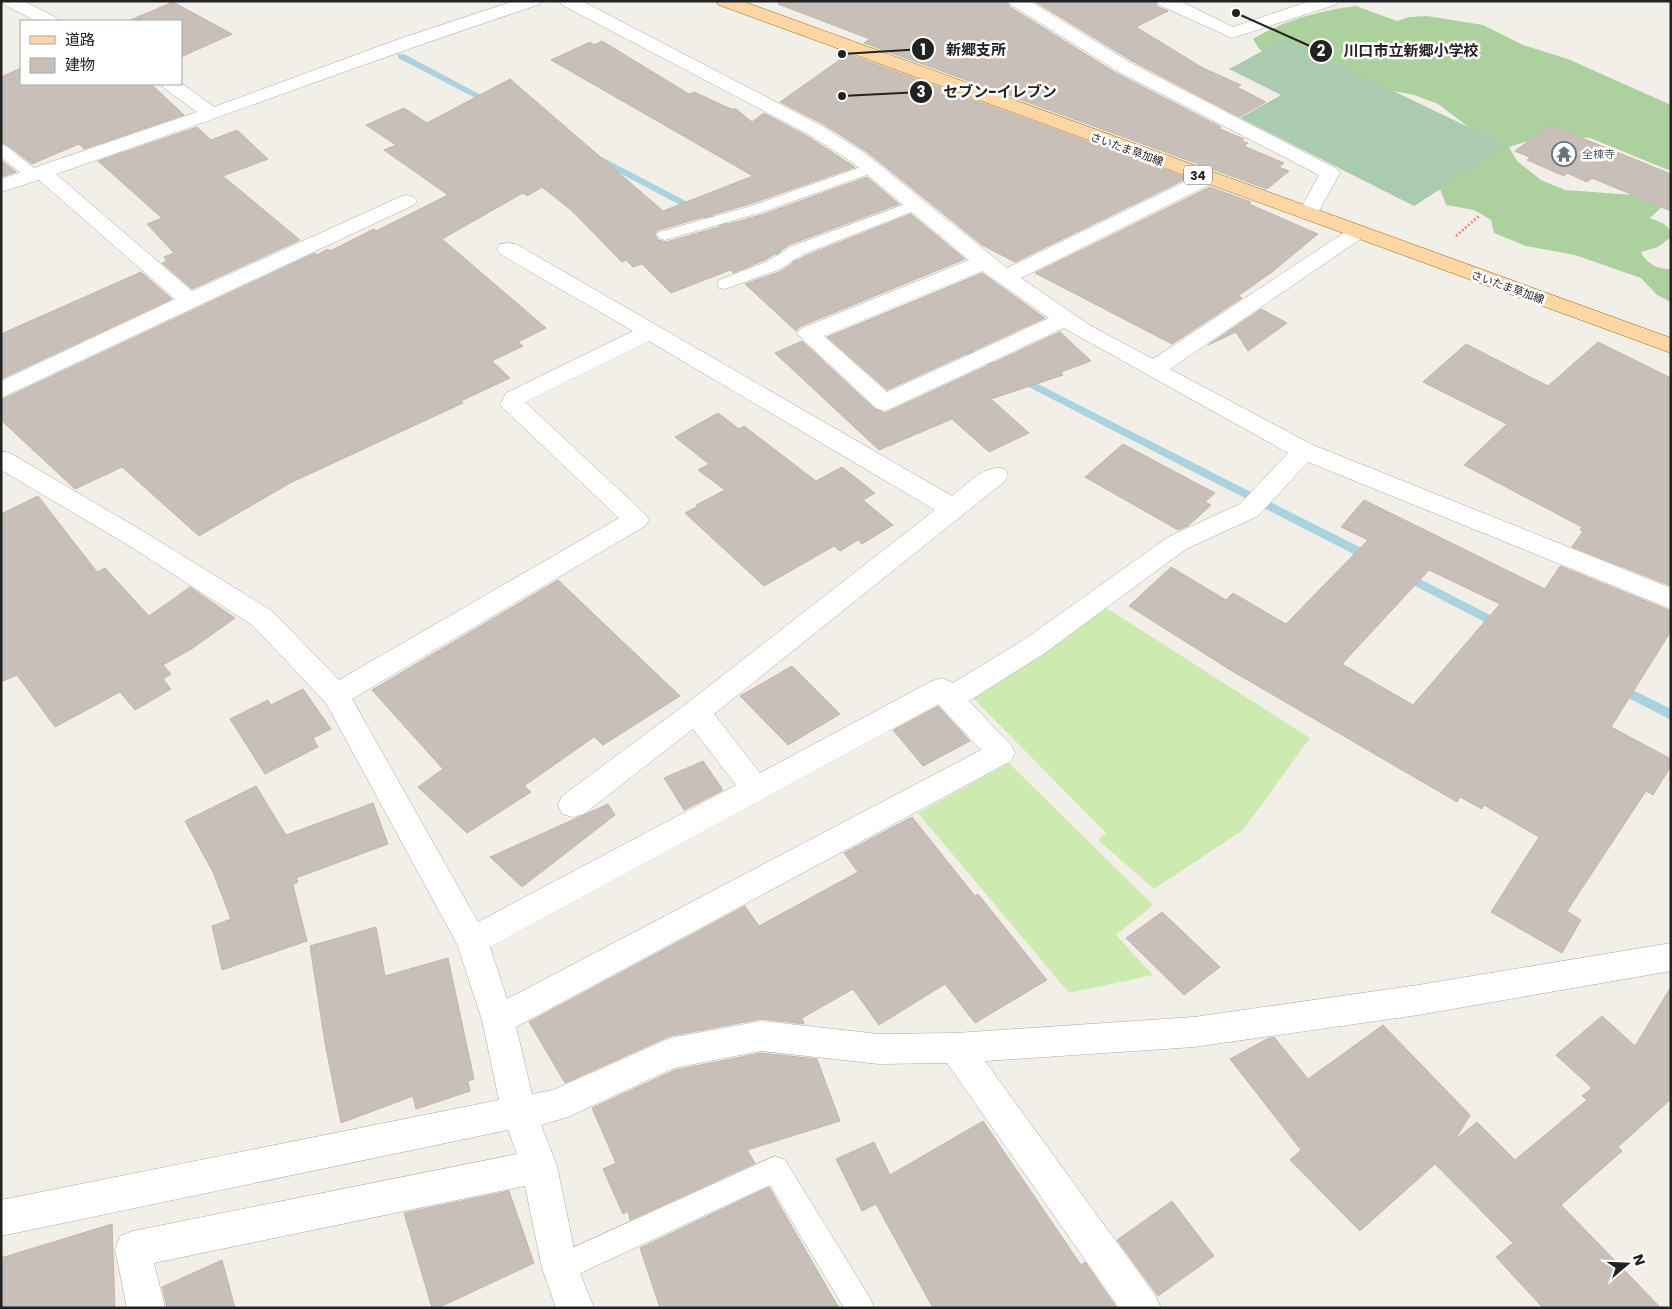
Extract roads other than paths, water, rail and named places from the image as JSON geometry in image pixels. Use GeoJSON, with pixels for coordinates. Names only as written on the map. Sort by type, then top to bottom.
{"type":"FeatureCollection","features":[{"type":"Feature","properties":{"kind":"main road","name":"さいたま草加線"},"geometry":{"type":"LineString","coordinates":[[726,1],[1671,346]]}},
{"type":"Feature","properties":{"kind":"street"},"geometry":{"type":"LineString","coordinates":[[10,1],[47,20]]}},
{"type":"Feature","properties":{"kind":"street"},"geometry":{"type":"LineString","coordinates":[[1,186],[212,114],[405,43],[532,1]]}},
{"type":"Feature","properties":{"kind":"street"},"geometry":{"type":"LineString","coordinates":[[568,1],[815,130],[859,158],[984,262],[1082,331],[1304,451],[1671,598]]}},
{"type":"Feature","properties":{"kind":"street"},"geometry":{"type":"LineString","coordinates":[[1017,1],[1124,67],[1330,173],[1308,214]]}},
{"type":"Feature","properties":{"kind":"street"},"geometry":{"type":"LineString","coordinates":[[1165,1],[1232,33],[1329,1]]}},
{"type":"Feature","properties":{"kind":"street"},"geometry":{"type":"LineString","coordinates":[[172,85],[212,114]]}},
{"type":"Feature","properties":{"kind":"street"},"geometry":{"type":"LineString","coordinates":[[38,173],[190,300]]}},
{"type":"Feature","properties":{"kind":"street"},"geometry":{"type":"LineString","coordinates":[[1006,277],[1208,178]]}},
{"type":"Feature","properties":{"kind":"street"},"geometry":{"type":"LineString","coordinates":[[1,390],[190,300],[407,201]]}},
{"type":"Feature","properties":{"kind":"street"},"geometry":{"type":"LineString","coordinates":[[1154,369],[1358,232]]}},
{"type":"Feature","properties":{"kind":"street"},"geometry":{"type":"LineString","coordinates":[[508,249],[954,509]]}},
{"type":"Feature","properties":{"kind":"street"},"geometry":{"type":"LineString","coordinates":[[984,262],[808,334],[884,403],[1065,319]]}},
{"type":"Feature","properties":{"kind":"street"},"geometry":{"type":"LineString","coordinates":[[336,695],[636,520],[512,404],[514,398],[650,332]]}},
{"type":"Feature","properties":{"kind":"street"},"geometry":{"type":"LineString","coordinates":[[950,699],[1034,646],[1177,543],[1257,502],[1304,451]]}},
{"type":"Feature","properties":{"kind":"street"},"geometry":{"type":"LineString","coordinates":[[1,459],[137,539],[262,618],[336,695],[472,940],[498,1020],[519,1112],[539,1166],[560,1268],[575,1308]]}},
{"type":"Feature","properties":{"kind":"street"},"geometry":{"type":"LineString","coordinates":[[573,805],[696,712],[996,475]]}},
{"type":"Feature","properties":{"kind":"street"},"geometry":{"type":"LineString","coordinates":[[472,940],[942,689],[1001,753],[498,1020]]}},
{"type":"Feature","properties":{"kind":"street"},"geometry":{"type":"LineString","coordinates":[[696,712],[756,789]]}},
{"type":"Feature","properties":{"kind":"street"},"geometry":{"type":"LineString","coordinates":[[1,1218],[556,1106],[670,1053],[761,1036],[879,1049],[956,1048],[1194,1032],[1418,1000],[1671,957]]}},
{"type":"Feature","properties":{"kind":"street"},"geometry":{"type":"LineString","coordinates":[[956,1048],[1142,1308]]}},
{"type":"Feature","properties":{"kind":"street"},"geometry":{"type":"LineString","coordinates":[[146,1308],[133,1249],[539,1166]]}},
{"type":"Feature","properties":{"kind":"lane"},"geometry":{"type":"LineString","coordinates":[[1,149],[38,173]]}},
{"type":"Feature","properties":{"kind":"lane"},"geometry":{"type":"LineString","coordinates":[[664,235],[757,209],[872,168]]}},
{"type":"Feature","properties":{"kind":"lane"},"geometry":{"type":"LineString","coordinates":[[725,284],[772,266],[798,250],[916,205]]}},
{"type":"Feature","properties":{"kind":"lane"},"geometry":{"type":"LineString","coordinates":[[560,1268],[775,1168],[860,1308]]}},
{"type":"Feature","properties":{"kind":"waterway"},"geometry":{"type":"LineString","coordinates":[[401,56],[492,103]]}},
{"type":"Feature","properties":{"kind":"waterway"},"geometry":{"type":"LineString","coordinates":[[594,156],[740,233]]}},
{"type":"Feature","properties":{"kind":"waterway"},"geometry":{"type":"LineString","coordinates":[[762,244],[811,270]]}},
{"type":"Feature","properties":{"kind":"waterway"},"geometry":{"type":"LineString","coordinates":[[955,345],[1371,558]]}},
{"type":"Feature","properties":{"kind":"waterway"},"geometry":{"type":"LineString","coordinates":[[1404,575],[1502,626]]}},
{"type":"Feature","properties":{"kind":"waterway"},"geometry":{"type":"LineString","coordinates":[[1617,687],[1671,715]]}},
{"type":"Feature","properties":{"kind":"place","name":"川口市立新郷小学校"},"geometry":{"type":"Point","coordinates":[1236,13]}},
{"type":"Feature","properties":{"kind":"place","name":"新郷支所"},"geometry":{"type":"Point","coordinates":[842,54]}},
{"type":"Feature","properties":{"kind":"place","name":"セブン-イレブン"},"geometry":{"type":"Point","coordinates":[842,96]}},
{"type":"Feature","properties":{"kind":"place","name":"全棟寺"},"geometry":{"type":"Point","coordinates":[1564,154]}}]}
